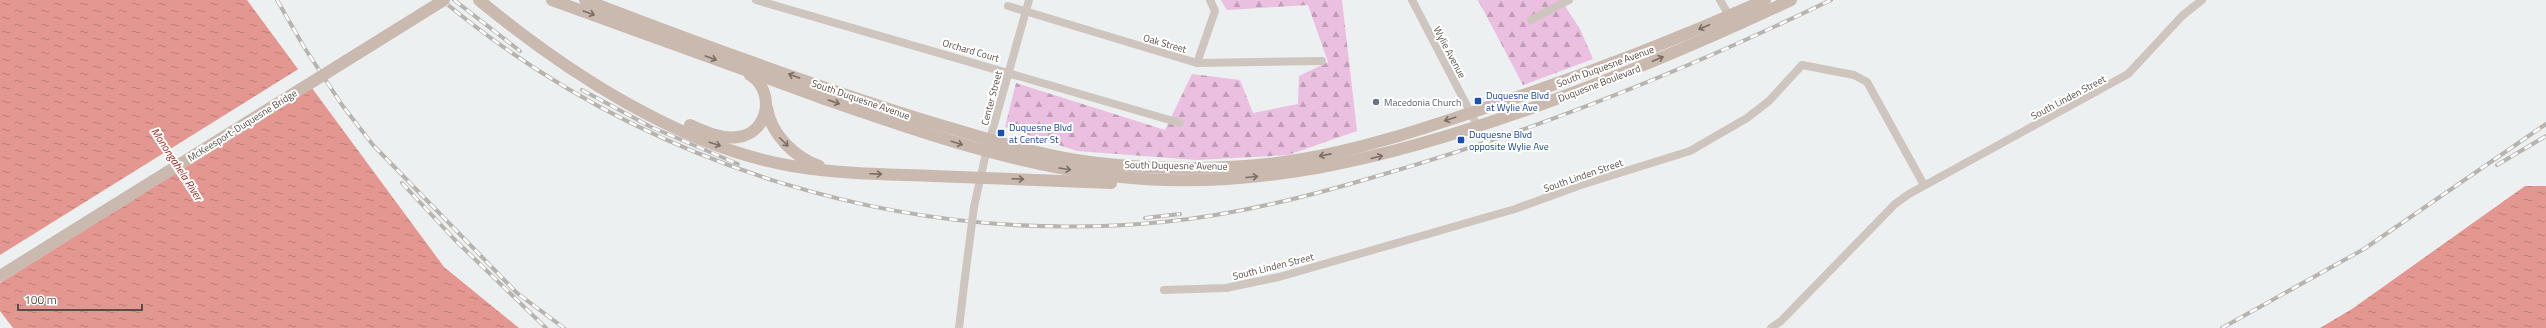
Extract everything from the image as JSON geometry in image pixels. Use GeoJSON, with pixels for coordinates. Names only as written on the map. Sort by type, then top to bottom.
{"type":"FeatureCollection","features":[{"type":"Feature","properties":{"kind":"main road","name":"McKeesport-Duquesne Bridge"},"geometry":{"type":"LineString","coordinates":[[0,267],[430,0]]}},
{"type":"Feature","properties":{"kind":"main road","name":"McKeesport-Duquesne Bridge"},"geometry":{"type":"LineString","coordinates":[[0,276],[444,0]]}},
{"type":"Feature","properties":{"kind":"main road"},"geometry":{"type":"LineString","coordinates":[[479,0],[510,25],[583,75],[646,113],[708,142],[751,156],[790,166],[837,172],[1140,184],[1220,180]]}},
{"type":"Feature","properties":{"kind":"main road"},"geometry":{"type":"LineString","coordinates":[[490,0],[519,23],[609,83],[654,108],[702,130],[723,137],[738,138],[752,133],[762,121],[767,108]]}},
{"type":"Feature","properties":{"kind":"main road","name":"South Duquesne Avenue"},"geometry":{"type":"LineString","coordinates":[[552,0],[741,69],[986,153],[1110,176],[1146,180],[1220,180],[1283,174]]}},
{"type":"Feature","properties":{"kind":"main road","name":"South Duquesne Avenue"},"geometry":{"type":"LineString","coordinates":[[585,0],[873,104],[990,140],[1035,152],[1099,163],[1174,167],[1234,166],[1293,161],[1331,154],[1471,113],[1631,58],[1765,0]]}},
{"type":"Feature","properties":{"kind":"main road","name":"Duquesne Boulevard"},"geometry":{"type":"LineString","coordinates":[[1283,174],[1361,160],[1478,127],[1604,81],[1791,0]]}},
{"type":"Feature","properties":{"kind":"main road"},"geometry":{"type":"LineString","coordinates":[[741,69],[758,80],[764,88],[769,119],[777,134],[794,152],[808,162],[837,172]]}},
{"type":"Feature","properties":{"kind":"street","name":"Orchard Court"},"geometry":{"type":"LineString","coordinates":[[756,0],[1008,71],[1180,123]]}},
{"type":"Feature","properties":{"kind":"street","name":"Center Street"},"geometry":{"type":"LineString","coordinates":[[979,177],[1025,12],[1030,0]]}},
{"type":"Feature","properties":{"kind":"street"},"geometry":{"type":"LineString","coordinates":[[1197,63],[1215,11],[1210,0]]}},
{"type":"Feature","properties":{"kind":"street","name":"Wylie Avenue"},"geometry":{"type":"LineString","coordinates":[[1412,0],[1478,127]]}},
{"type":"Feature","properties":{"kind":"street"},"geometry":{"type":"LineString","coordinates":[[1530,20],[1569,0]]}},
{"type":"Feature","properties":{"kind":"street"},"geometry":{"type":"LineString","coordinates":[[1720,0],[1729,16]]}},
{"type":"Feature","properties":{"kind":"street","name":"South Linden Street"},"geometry":{"type":"LineString","coordinates":[[1771,328],[1781,321],[1895,204],[1924,185],[2128,74],[2183,15],[2202,0]]}},
{"type":"Feature","properties":{"kind":"street","name":"Oak Street"},"geometry":{"type":"LineString","coordinates":[[1008,6],[1197,63],[1322,62]]}},
{"type":"Feature","properties":{"kind":"street","name":"South Linden Street"},"geometry":{"type":"LineString","coordinates":[[1164,290],[1226,288],[1279,277],[1515,209],[1581,185],[1690,151],[1748,118],[1770,101],[1802,65],[1854,75],[1867,82],[1924,185]]}},
{"type":"Feature","properties":{"kind":"street"},"geometry":{"type":"LineString","coordinates":[[959,328],[979,177]]}},
{"type":"Feature","properties":{"kind":"green space"},"geometry":{"type":"Polygon","coordinates":[[[1221,0],[1342,0],[1357,131],[1288,155],[1197,160],[1077,151],[1005,127],[1016,83],[1165,130],[1192,74],[1240,80],[1253,113],[1298,104],[1299,76],[1328,62],[1308,5],[1227,10],[1221,0]]]}},
{"type":"Feature","properties":{"kind":"green space"},"geometry":{"type":"Polygon","coordinates":[[[1478,0],[1561,0],[1580,29],[1593,59],[1523,85],[1478,0]]]}},
{"type":"Feature","properties":{"kind":"water","name":"Monongahela River"},"geometry":{"type":"Polygon","coordinates":[[[0,0],[247,0],[444,267],[519,328],[13,328],[0,311],[0,0]]]}},
{"type":"Feature","properties":{"kind":"water"},"geometry":{"type":"Polygon","coordinates":[[[2525,186],[2546,186],[2546,328],[2320,328],[2352,309],[2525,186]]]}},
{"type":"Feature","properties":{"kind":"pier"},"geometry":{"type":"Polygon","coordinates":[[[300,68],[314,87],[0,283],[0,255],[300,68]]]}},
{"type":"Feature","properties":{"kind":"railway"},"geometry":{"type":"LineString","coordinates":[[277,0],[304,47],[342,105],[373,145],[517,293],[564,328]]}},
{"type":"Feature","properties":{"kind":"railway"},"geometry":{"type":"LineString","coordinates":[[442,0],[520,58],[603,108],[690,150],[780,183],[874,207],[969,221],[1066,226],[1163,222],[1218,215],[1273,204],[1381,175],[1497,139],[1554,119],[1721,51],[1831,0]]}},
{"type":"Feature","properties":{"kind":"railway"},"geometry":{"type":"LineString","coordinates":[[454,0],[520,51]]}},
{"type":"Feature","properties":{"kind":"railway"},"geometry":{"type":"LineString","coordinates":[[582,90],[651,127],[738,164]]}},
{"type":"Feature","properties":{"kind":"railway"},"geometry":{"type":"LineString","coordinates":[[2222,328],[2364,249],[2546,124]]}},
{"type":"Feature","properties":{"kind":"railway"},"geometry":{"type":"LineString","coordinates":[[2497,165],[2546,136]]}},
{"type":"Feature","properties":{"kind":"railway"},"geometry":{"type":"LineString","coordinates":[[402,183],[455,240],[546,328]]}},
{"type":"Feature","properties":{"kind":"railway"},"geometry":{"type":"LineString","coordinates":[[1145,218],[1180,214]]}},
{"type":"Feature","properties":{"kind":"place","name":"Duquesne Blvd at Wylie Ave"},"geometry":{"type":"Point","coordinates":[1478,101]}},
{"type":"Feature","properties":{"kind":"place","name":"Macedonia Church"},"geometry":{"type":"Point","coordinates":[1376,102]}},
{"type":"Feature","properties":{"kind":"place","name":"Duquesne Blvd at Center St"},"geometry":{"type":"Point","coordinates":[1001,133]}},
{"type":"Feature","properties":{"kind":"place","name":"Duquesne Blvd opposite Wylie Ave"},"geometry":{"type":"Point","coordinates":[1461,140]}}]}
